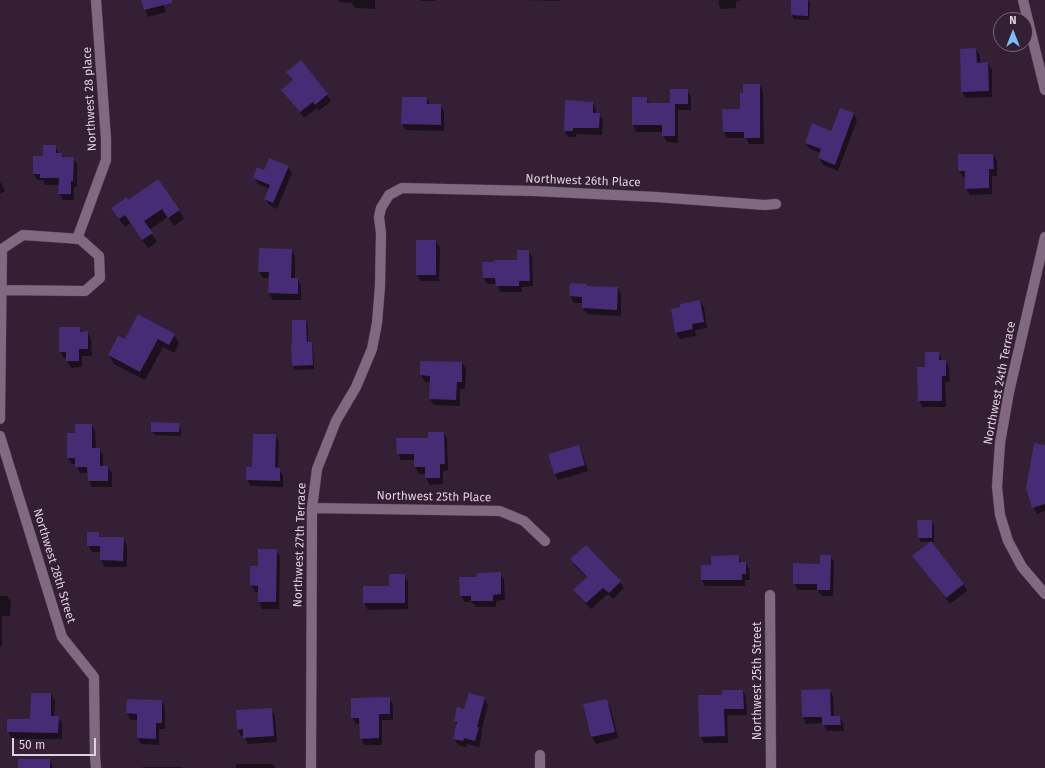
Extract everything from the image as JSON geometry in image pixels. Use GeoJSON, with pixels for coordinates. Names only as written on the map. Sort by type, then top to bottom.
{"type":"FeatureCollection","features":[{"type":"Feature","properties":{"kind":"street","name":"Northwest 28 place"},"geometry":{"type":"LineString","coordinates":[[77,238],[106,160],[106,139],[96,0]]}},
{"type":"Feature","properties":{"kind":"street"},"geometry":{"type":"LineString","coordinates":[[1023,0],[1045,90]]}},
{"type":"Feature","properties":{"kind":"street","name":"Northwest 26th Place"},"geometry":{"type":"LineString","coordinates":[[389,195],[402,188],[526,191],[656,197],[765,205],[776,204]]}},
{"type":"Feature","properties":{"kind":"street","name":"Northwest 27th Terrace"},"geometry":{"type":"LineString","coordinates":[[311,768],[312,508],[317,469],[336,421],[356,387],[372,350],[377,323],[380,286],[381,233],[379,217],[380,208],[389,195]]}},
{"type":"Feature","properties":{"kind":"street"},"geometry":{"type":"LineString","coordinates":[[0,420],[1,290],[2,249],[22,235],[77,238],[99,256],[100,278],[85,291],[1,290]]}},
{"type":"Feature","properties":{"kind":"street","name":"Northwest 24th Terrace"},"geometry":{"type":"LineString","coordinates":[[1045,237],[1009,392],[1000,443],[997,487],[1000,515],[1008,541],[1022,567],[1045,594]]}},
{"type":"Feature","properties":{"kind":"street","name":"Northwest 28th Street"},"geometry":{"type":"LineString","coordinates":[[0,436],[62,637],[94,677],[96,768]]}},
{"type":"Feature","properties":{"kind":"street","name":"Northwest 25th Place"},"geometry":{"type":"LineString","coordinates":[[312,508],[500,511],[524,521],[545,541]]}},
{"type":"Feature","properties":{"kind":"street","name":"Northwest 25th Street"},"geometry":{"type":"LineString","coordinates":[[770,595],[771,768]]}},
{"type":"Feature","properties":{"kind":"street"},"geometry":{"type":"LineString","coordinates":[[540,756],[540,768]]}},
{"type":"Feature","properties":{"kind":"building"},"geometry":{"type":"Polygon","coordinates":[[[141,0],[172,0],[172,3],[144,10],[141,0]]]}},
{"type":"Feature","properties":{"kind":"building"},"geometry":{"type":"Polygon","coordinates":[[[791,0],[808,0],[808,16],[791,15],[791,0]]]}},
{"type":"Feature","properties":{"kind":"building"},"geometry":{"type":"Polygon","coordinates":[[[976,48],[977,63],[988,62],[989,91],[961,92],[960,49],[976,48]]]}},
{"type":"Feature","properties":{"kind":"building"},"geometry":{"type":"Polygon","coordinates":[[[301,60],[328,94],[315,105],[313,102],[300,112],[281,90],[293,80],[286,72],[301,60]]]}},
{"type":"Feature","properties":{"kind":"building"},"geometry":{"type":"Polygon","coordinates":[[[743,84],[760,84],[760,138],[744,138],[744,132],[723,132],[722,109],[740,109],[740,93],[743,93],[743,84]]]}},
{"type":"Feature","properties":{"kind":"building"},"geometry":{"type":"Polygon","coordinates":[[[670,89],[688,89],[688,104],[675,104],[675,136],[662,136],[662,125],[632,125],[632,97],[647,97],[647,103],[670,103],[670,89]]]}},
{"type":"Feature","properties":{"kind":"building"},"geometry":{"type":"Polygon","coordinates":[[[402,97],[427,97],[427,104],[441,104],[441,125],[401,124],[402,97]]]}},
{"type":"Feature","properties":{"kind":"building"},"geometry":{"type":"Polygon","coordinates":[[[565,100],[593,102],[593,113],[600,113],[599,128],[573,128],[573,131],[564,131],[565,100]]]}},
{"type":"Feature","properties":{"kind":"building"},"geometry":{"type":"Polygon","coordinates":[[[840,108],[854,113],[835,165],[818,158],[821,149],[805,143],[812,123],[831,131],[840,108]]]}},
{"type":"Feature","properties":{"kind":"building"},"geometry":{"type":"Polygon","coordinates":[[[43,145],[56,145],[56,153],[62,153],[62,157],[74,157],[71,194],[58,194],[59,178],[40,178],[40,174],[33,174],[33,156],[43,156],[43,145]]]}},
{"type":"Feature","properties":{"kind":"building"},"geometry":{"type":"Polygon","coordinates":[[[958,154],[993,154],[994,169],[989,169],[989,188],[965,189],[965,171],[958,171],[958,154]]]}},
{"type":"Feature","properties":{"kind":"building"},"geometry":{"type":"Polygon","coordinates":[[[269,158],[289,166],[273,203],[264,199],[270,185],[253,178],[257,167],[264,170],[269,158]]]}},
{"type":"Feature","properties":{"kind":"building"},"geometry":{"type":"Polygon","coordinates":[[[158,179],[180,210],[168,218],[162,209],[144,221],[153,233],[142,240],[125,215],[119,219],[111,208],[127,197],[128,200],[158,179]]]}},
{"type":"Feature","properties":{"kind":"building"},"geometry":{"type":"Polygon","coordinates":[[[416,240],[436,240],[436,275],[416,275],[416,240]]]}},
{"type":"Feature","properties":{"kind":"building"},"geometry":{"type":"Polygon","coordinates":[[[259,248],[292,249],[291,278],[298,278],[298,294],[268,293],[269,272],[258,272],[259,248]]]}},
{"type":"Feature","properties":{"kind":"building"},"geometry":{"type":"Polygon","coordinates":[[[517,250],[529,250],[530,281],[519,281],[519,286],[496,286],[495,278],[483,278],[482,262],[495,262],[495,260],[517,260],[517,250]]]}},
{"type":"Feature","properties":{"kind":"building"},"geometry":{"type":"Polygon","coordinates":[[[570,283],[587,284],[587,286],[618,287],[617,310],[582,308],[582,297],[569,296],[570,283]]]}},
{"type":"Feature","properties":{"kind":"building"},"geometry":{"type":"Polygon","coordinates":[[[700,300],[704,322],[692,324],[693,329],[675,333],[671,309],[680,307],[680,304],[700,300]]]}},
{"type":"Feature","properties":{"kind":"building"},"geometry":{"type":"Polygon","coordinates":[[[138,314],[175,334],[169,345],[158,339],[140,372],[108,355],[118,336],[125,339],[138,314]]]}},
{"type":"Feature","properties":{"kind":"building"},"geometry":{"type":"Polygon","coordinates":[[[292,320],[306,320],[307,342],[312,342],[313,365],[292,366],[292,320]]]}},
{"type":"Feature","properties":{"kind":"building"},"geometry":{"type":"Polygon","coordinates":[[[59,327],[80,327],[80,332],[88,331],[88,349],[79,349],[79,361],[66,361],[66,352],[59,352],[59,327]]]}},
{"type":"Feature","properties":{"kind":"building"},"geometry":{"type":"Polygon","coordinates":[[[925,352],[939,352],[939,360],[946,360],[946,376],[942,376],[942,401],[918,401],[917,367],[925,367],[925,352]]]}},
{"type":"Feature","properties":{"kind":"building"},"geometry":{"type":"Polygon","coordinates":[[[420,361],[462,362],[462,382],[457,382],[456,400],[429,399],[430,376],[420,375],[420,361]]]}},
{"type":"Feature","properties":{"kind":"building"},"geometry":{"type":"Polygon","coordinates":[[[151,422],[180,423],[179,432],[151,432],[151,422]]]}},
{"type":"Feature","properties":{"kind":"building"},"geometry":{"type":"Polygon","coordinates":[[[75,424],[92,424],[92,448],[100,448],[100,466],[108,466],[108,481],[88,481],[87,467],[75,467],[75,458],[67,458],[67,433],[75,433],[75,424]]]}},
{"type":"Feature","properties":{"kind":"building"},"geometry":{"type":"Polygon","coordinates":[[[428,432],[444,432],[445,464],[440,464],[440,478],[425,478],[425,467],[414,467],[414,454],[397,454],[396,438],[428,438],[428,432]]]}},
{"type":"Feature","properties":{"kind":"building"},"geometry":{"type":"Polygon","coordinates":[[[253,434],[276,434],[275,467],[280,468],[280,481],[246,480],[246,467],[252,467],[253,434]]]}},
{"type":"Feature","properties":{"kind":"building"},"geometry":{"type":"Polygon","coordinates":[[[1034,443],[1045,445],[1045,504],[1032,508],[1026,488],[1034,443]]]}},
{"type":"Feature","properties":{"kind":"building"},"geometry":{"type":"Polygon","coordinates":[[[579,445],[585,465],[554,474],[548,454],[579,445]]]}},
{"type":"Feature","properties":{"kind":"building"},"geometry":{"type":"Polygon","coordinates":[[[917,520],[932,520],[932,538],[918,538],[917,520]]]}},
{"type":"Feature","properties":{"kind":"building"},"geometry":{"type":"Polygon","coordinates":[[[87,532],[99,532],[99,537],[124,537],[123,561],[100,560],[100,546],[87,546],[87,532]]]}},
{"type":"Feature","properties":{"kind":"building"},"geometry":{"type":"Polygon","coordinates":[[[931,541],[964,584],[946,598],[912,556],[931,541]]]}},
{"type":"Feature","properties":{"kind":"building"},"geometry":{"type":"Polygon","coordinates":[[[586,545],[621,581],[609,593],[603,588],[586,603],[573,590],[587,577],[570,559],[586,545]]]}},
{"type":"Feature","properties":{"kind":"building"},"geometry":{"type":"Polygon","coordinates":[[[258,549],[277,549],[276,602],[258,602],[258,586],[250,585],[250,566],[258,566],[258,549]]]}},
{"type":"Feature","properties":{"kind":"building"},"geometry":{"type":"Polygon","coordinates":[[[739,555],[739,562],[746,562],[746,574],[742,574],[742,580],[701,580],[701,565],[711,565],[711,556],[739,555]]]}},
{"type":"Feature","properties":{"kind":"building"},"geometry":{"type":"Polygon","coordinates":[[[820,555],[831,555],[830,590],[817,590],[817,584],[793,584],[793,563],[820,564],[820,555]]]}},
{"type":"Feature","properties":{"kind":"building"},"geometry":{"type":"Polygon","coordinates":[[[501,572],[501,594],[493,595],[493,601],[471,601],[471,596],[460,596],[459,577],[477,577],[477,573],[501,572]]]}},
{"type":"Feature","properties":{"kind":"building"},"geometry":{"type":"Polygon","coordinates":[[[389,574],[405,574],[405,603],[363,603],[363,586],[389,586],[389,574]]]}},
{"type":"Feature","properties":{"kind":"building"},"geometry":{"type":"Polygon","coordinates":[[[830,689],[831,716],[840,716],[841,725],[822,725],[822,717],[802,717],[801,690],[830,689]]]}},
{"type":"Feature","properties":{"kind":"building"},"geometry":{"type":"Polygon","coordinates":[[[722,690],[743,690],[744,709],[724,709],[725,736],[699,737],[698,695],[722,695],[722,690]]]}},
{"type":"Feature","properties":{"kind":"building"},"geometry":{"type":"Polygon","coordinates":[[[31,693],[51,693],[51,716],[59,716],[58,733],[7,732],[7,719],[30,719],[31,693]]]}},
{"type":"Feature","properties":{"kind":"building"},"geometry":{"type":"Polygon","coordinates":[[[469,693],[485,697],[475,741],[464,738],[463,741],[453,739],[457,722],[454,721],[457,707],[464,709],[469,693]]]}},
{"type":"Feature","properties":{"kind":"building"},"geometry":{"type":"Polygon","coordinates":[[[390,697],[390,714],[379,714],[379,738],[360,739],[359,718],[351,718],[351,698],[390,697]]]}},
{"type":"Feature","properties":{"kind":"building"},"geometry":{"type":"Polygon","coordinates":[[[127,699],[162,700],[162,723],[156,723],[156,739],[137,738],[137,714],[126,713],[127,699]]]}},
{"type":"Feature","properties":{"kind":"building"},"geometry":{"type":"Polygon","coordinates":[[[607,699],[615,732],[591,737],[583,704],[607,699]]]}},
{"type":"Feature","properties":{"kind":"building"},"geometry":{"type":"Polygon","coordinates":[[[272,708],[274,736],[243,738],[243,729],[237,730],[236,710],[272,708]]]}},
{"type":"Feature","properties":{"kind":"building"},"geometry":{"type":"Polygon","coordinates":[[[18,759],[50,759],[50,768],[18,768],[18,759]]]}}]}
